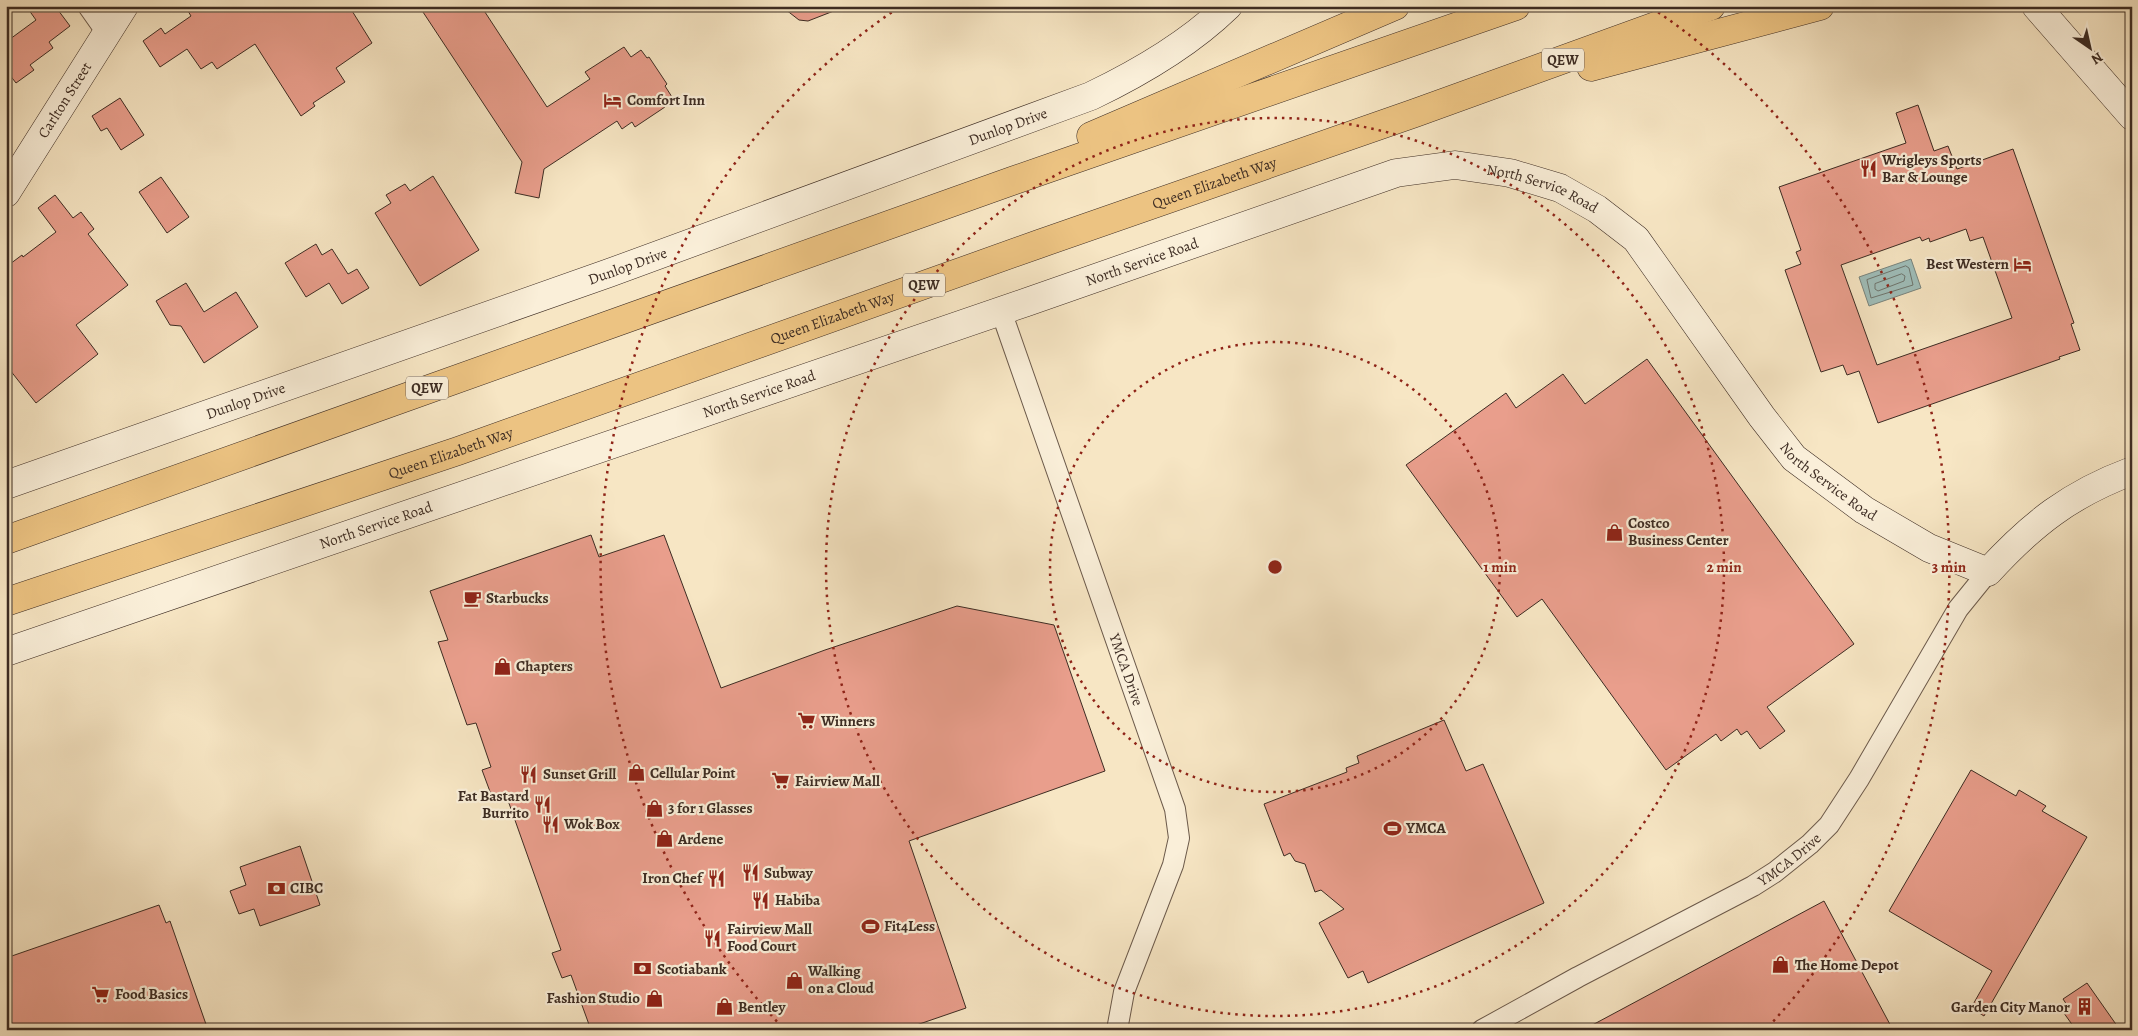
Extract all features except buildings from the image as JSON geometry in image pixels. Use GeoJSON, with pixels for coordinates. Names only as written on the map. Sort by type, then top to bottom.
{"type":"FeatureCollection","features":[{"type":"Feature","properties":{"kind":"highway"},"geometry":{"type":"LineString","coordinates":[[849,238],[1396,6]]}},
{"type":"Feature","properties":{"kind":"highway","name":"QEW"},"geometry":{"type":"LineString","coordinates":[[6,540],[849,238],[1516,6]]}},
{"type":"Feature","properties":{"kind":"highway","name":"Queen Elizabeth Way"},"geometry":{"type":"LineString","coordinates":[[6,602],[458,451],[1039,244],[1415,113],[1712,6]]}},
{"type":"Feature","properties":{"kind":"highway"},"geometry":{"type":"LineString","coordinates":[[1415,113],[1820,6]]}},
{"type":"Feature","properties":{"kind":"street"},"geometry":{"type":"LineString","coordinates":[[88,6],[107,33]]}},
{"type":"Feature","properties":{"kind":"street","name":"Carlton Street"},"geometry":{"type":"LineString","coordinates":[[6,194],[124,6]]}},
{"type":"Feature","properties":{"kind":"street","name":"Dunlop Drive"},"geometry":{"type":"LineString","coordinates":[[6,485],[626,267],[1091,96],[1134,75],[1213,21],[1228,6]]}},
{"type":"Feature","properties":{"kind":"street"},"geometry":{"type":"LineString","coordinates":[[2038,9],[2132,116]]}},
{"type":"Feature","properties":{"kind":"street","name":"North Service Road"},"geometry":{"type":"LineString","coordinates":[[6,652],[1001,311],[1396,173],[1455,165],[1510,173],[1560,188],[1597,209],[1636,240],[1762,417],[1794,458],[1864,510],[1921,543],[1988,572]]}},
{"type":"Feature","properties":{"kind":"street","name":"YMCA Drive"},"geometry":{"type":"LineString","coordinates":[[1001,311],[1175,809],[1179,838],[1174,865],[1124,992],[1117,1030]]}},
{"type":"Feature","properties":{"kind":"street"},"geometry":{"type":"LineString","coordinates":[[1988,572],[2015,543],[2066,502],[2100,484],[2132,471]]}},
{"type":"Feature","properties":{"kind":"street","name":"YMCA Drive"},"geometry":{"type":"LineString","coordinates":[[1482,1030],[1578,977],[1753,886],[1775,872],[1810,844],[1829,826],[1958,609],[1988,572]]}},
{"type":"Feature","properties":{"kind":"water"},"geometry":{"type":"Polygon","coordinates":[[[1911,259],[1921,288],[1869,306],[1859,277],[1911,259]]]}},
{"type":"Feature","properties":{"kind":"place","name":"Comfort Inn"},"geometry":{"type":"Point","coordinates":[613,100]}},
{"type":"Feature","properties":{"kind":"place","name":"Wrigleys Sports Bar & Lounge"},"geometry":{"type":"Point","coordinates":[1868,169]}},
{"type":"Feature","properties":{"kind":"place","name":"Best Western"},"geometry":{"type":"Point","coordinates":[2023,264]}},
{"type":"Feature","properties":{"kind":"place","name":"Costco Business Center"},"geometry":{"type":"Point","coordinates":[1614,532]}},
{"type":"Feature","properties":{"kind":"place","name":"Starbucks"},"geometry":{"type":"Point","coordinates":[472,598]}},
{"type":"Feature","properties":{"kind":"place","name":"Chapters"},"geometry":{"type":"Point","coordinates":[502,666]}},
{"type":"Feature","properties":{"kind":"place","name":"Winners"},"geometry":{"type":"Point","coordinates":[807,721]}},
{"type":"Feature","properties":{"kind":"place","name":"Cellular Point"},"geometry":{"type":"Point","coordinates":[636,773]}},
{"type":"Feature","properties":{"kind":"place","name":"Sunset Grill"},"geometry":{"type":"Point","coordinates":[529,774]}},
{"type":"Feature","properties":{"kind":"place","name":"Fairview Mall"},"geometry":{"type":"Point","coordinates":[781,781]}},
{"type":"Feature","properties":{"kind":"place","name":"Fat Bastard Burrito"},"geometry":{"type":"Point","coordinates":[543,805]}},
{"type":"Feature","properties":{"kind":"place","name":"3 for 1 Glasses"},"geometry":{"type":"Point","coordinates":[654,808]}},
{"type":"Feature","properties":{"kind":"place","name":"Wok Box"},"geometry":{"type":"Point","coordinates":[550,824]}},
{"type":"Feature","properties":{"kind":"place","name":"YMCA"},"geometry":{"type":"Point","coordinates":[1392,828]}},
{"type":"Feature","properties":{"kind":"place","name":"Ardene"},"geometry":{"type":"Point","coordinates":[664,839]}},
{"type":"Feature","properties":{"kind":"place","name":"Subway"},"geometry":{"type":"Point","coordinates":[750,873]}},
{"type":"Feature","properties":{"kind":"place","name":"Iron Chef"},"geometry":{"type":"Point","coordinates":[716,878]}},
{"type":"Feature","properties":{"kind":"place","name":"CIBC"},"geometry":{"type":"Point","coordinates":[276,888]}},
{"type":"Feature","properties":{"kind":"place","name":"Habiba"},"geometry":{"type":"Point","coordinates":[761,900]}},
{"type":"Feature","properties":{"kind":"place","name":"Fit4Less"},"geometry":{"type":"Point","coordinates":[870,926]}},
{"type":"Feature","properties":{"kind":"place","name":"Fairview Mall Food Court"},"geometry":{"type":"Point","coordinates":[713,938]}},
{"type":"Feature","properties":{"kind":"place","name":"The Home Depot"},"geometry":{"type":"Point","coordinates":[1781,965]}},
{"type":"Feature","properties":{"kind":"place","name":"Scotiabank"},"geometry":{"type":"Point","coordinates":[643,969]}},
{"type":"Feature","properties":{"kind":"place","name":"Walking on a Cloud"},"geometry":{"type":"Point","coordinates":[794,980]}},
{"type":"Feature","properties":{"kind":"place","name":"Food Basics"},"geometry":{"type":"Point","coordinates":[101,994]}},
{"type":"Feature","properties":{"kind":"place","name":"Fashion Studio"},"geometry":{"type":"Point","coordinates":[654,998]}},
{"type":"Feature","properties":{"kind":"place","name":"Bentley"},"geometry":{"type":"Point","coordinates":[724,1007]}},
{"type":"Feature","properties":{"kind":"place","name":"Garden City Manor"},"geometry":{"type":"Point","coordinates":[2084,1007]}}]}
